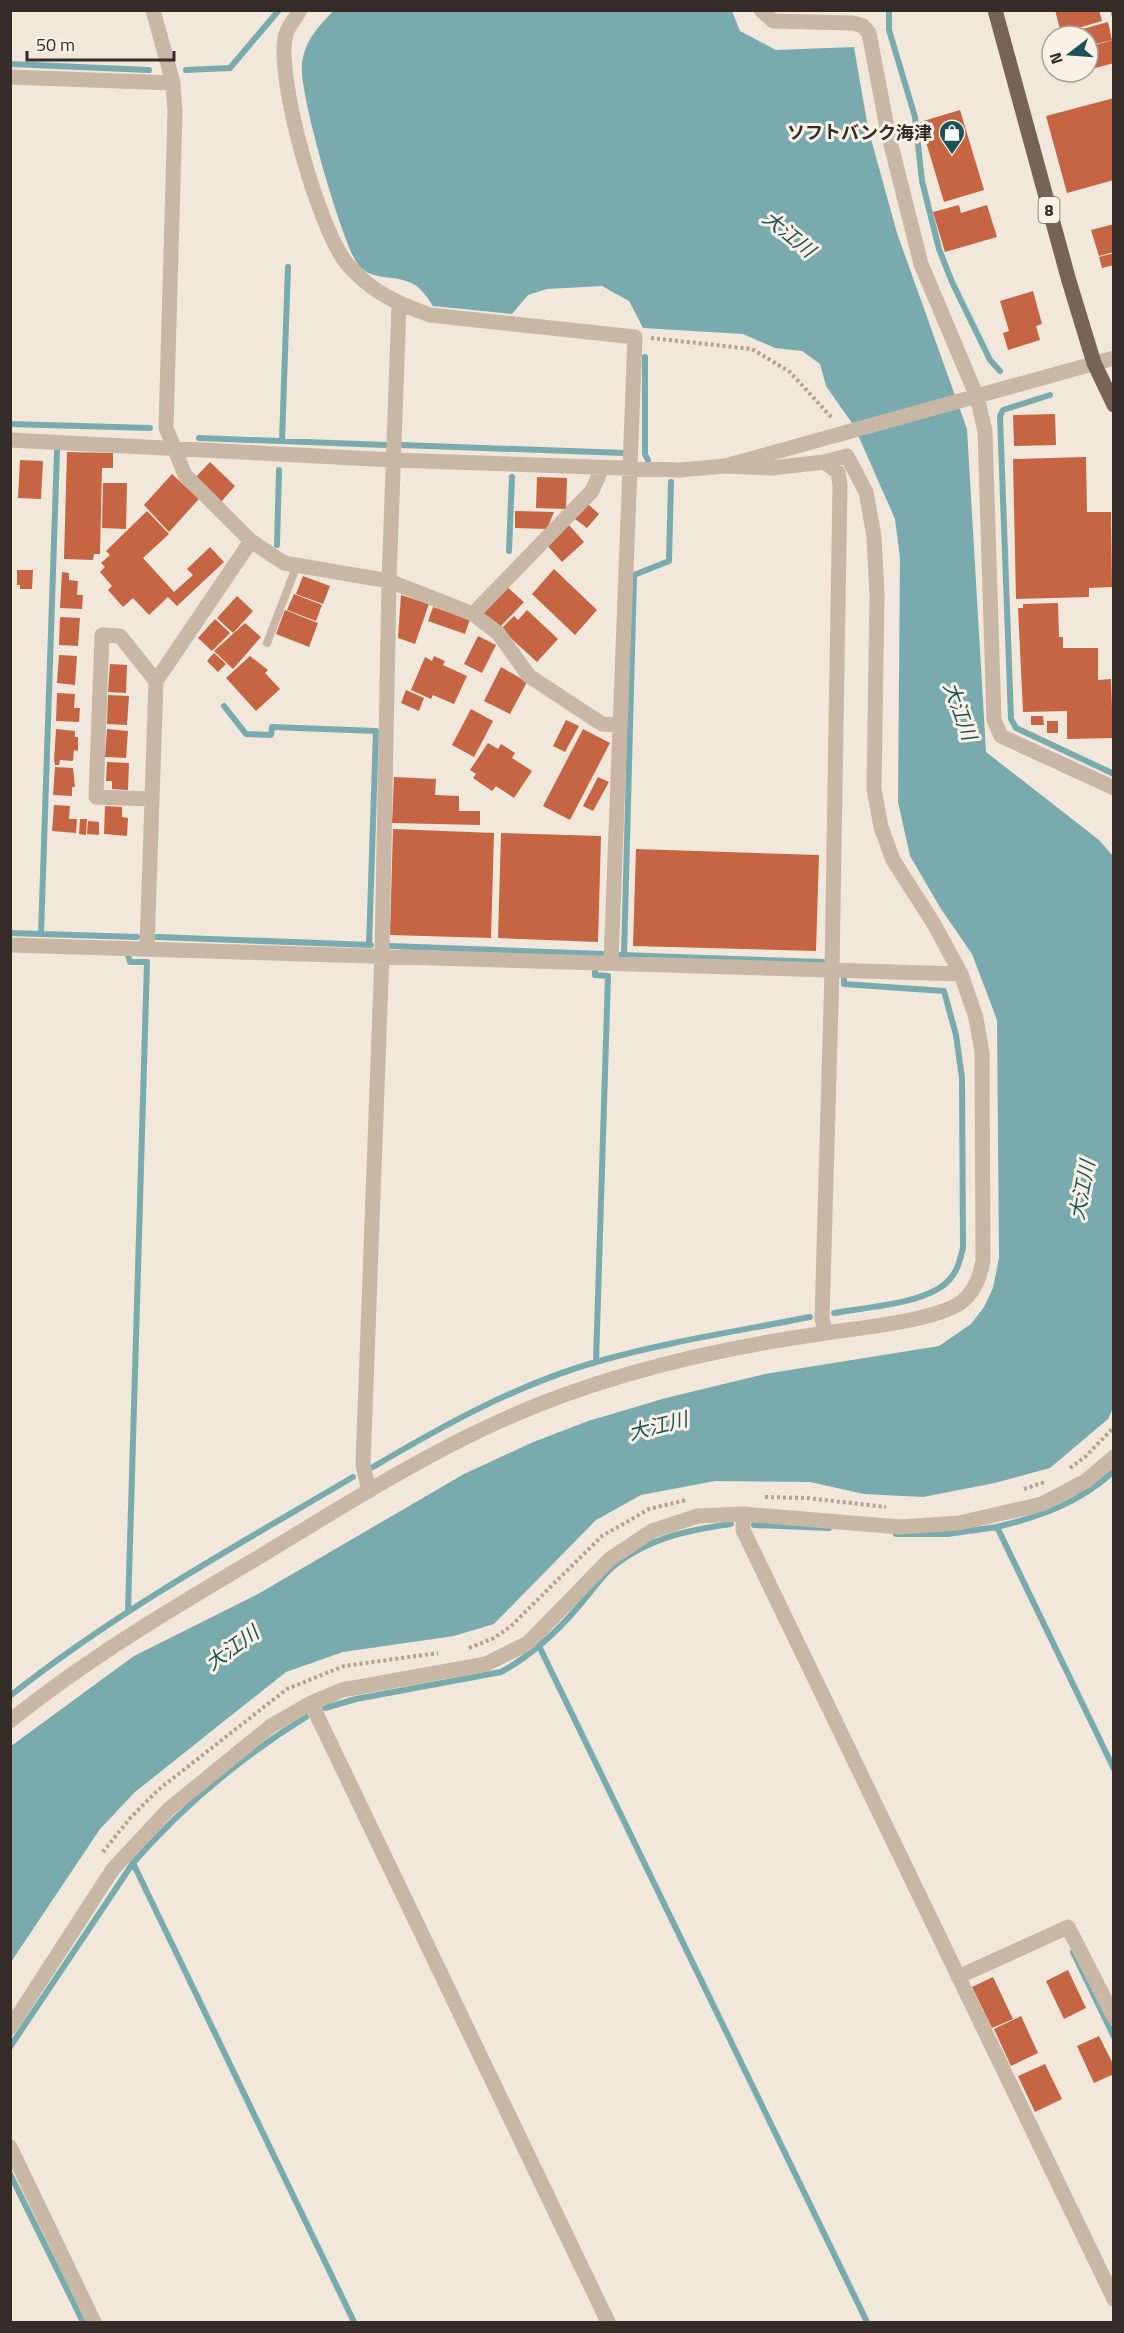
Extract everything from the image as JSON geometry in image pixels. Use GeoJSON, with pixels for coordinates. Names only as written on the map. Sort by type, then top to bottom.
{"type":"FeatureCollection","features":[{"type":"Feature","properties":{"kind":"main road","name":"8"},"geometry":{"type":"LineString","coordinates":[[995,10],[1063,262],[1094,363],[1113,405]]}},
{"type":"Feature","properties":{"kind":"street"},"geometry":{"type":"LineString","coordinates":[[153,10],[173,83],[175,112],[166,428],[185,475],[251,541],[284,563],[389,581],[473,614],[498,633],[529,676],[602,724],[619,725]]}},
{"type":"Feature","properties":{"kind":"street"},"geometry":{"type":"LineString","coordinates":[[300,10],[286,34],[284,68],[313,195],[335,249],[348,266],[381,294],[399,305],[430,315],[635,337],[611,962]]}},
{"type":"Feature","properties":{"kind":"street"},"geometry":{"type":"LineString","coordinates":[[761,10],[772,21],[853,23],[863,26],[869,33],[888,133],[921,264],[985,431],[994,720],[1001,736],[1113,788]]}},
{"type":"Feature","properties":{"kind":"street"},"geometry":{"type":"LineString","coordinates":[[10,77],[173,83]]}},
{"type":"Feature","properties":{"kind":"street"},"geometry":{"type":"LineString","coordinates":[[369,1491],[363,1465],[382,954],[389,581],[399,305]]}},
{"type":"Feature","properties":{"kind":"street"},"geometry":{"type":"LineString","coordinates":[[725,466],[1113,358]]}},
{"type":"Feature","properties":{"kind":"street"},"geometry":{"type":"LineString","coordinates":[[10,440],[393,460],[679,470],[725,466],[772,468],[824,462],[847,456],[866,492],[874,536],[877,595],[874,789],[881,827],[893,860],[934,924],[961,974],[976,1018],[982,1052],[983,1261],[980,1277],[964,1300],[952,1308],[932,1314],[826,1334],[777,1340],[635,1373],[563,1395],[470,1435],[369,1491],[128,1635],[10,1721]]}},
{"type":"Feature","properties":{"kind":"street"},"geometry":{"type":"LineString","coordinates":[[824,462],[838,472],[840,485],[832,970],[822,1318],[826,1334]]}},
{"type":"Feature","properties":{"kind":"street"},"geometry":{"type":"LineString","coordinates":[[473,614],[592,491],[602,468]]}},
{"type":"Feature","properties":{"kind":"street"},"geometry":{"type":"LineString","coordinates":[[147,948],[156,681],[251,541]]}},
{"type":"Feature","properties":{"kind":"street"},"geometry":{"type":"LineString","coordinates":[[152,799],[96,796],[102,635],[120,636],[156,681]]}},
{"type":"Feature","properties":{"kind":"street"},"geometry":{"type":"LineString","coordinates":[[10,945],[382,954],[961,974]]}},
{"type":"Feature","properties":{"kind":"street"},"geometry":{"type":"LineString","coordinates":[[10,2028],[113,1869],[169,1809],[271,1726],[311,1703],[342,1690],[486,1664],[528,1643],[610,1558],[652,1531],[698,1516],[743,1514],[900,1527],[959,1523],[1042,1504],[1086,1480],[1113,1457]]}},
{"type":"Feature","properties":{"kind":"street"},"geometry":{"type":"LineString","coordinates":[[743,1514],[742,1530],[1113,2299]]}},
{"type":"Feature","properties":{"kind":"street"},"geometry":{"type":"LineString","coordinates":[[311,1703],[608,2322]]}},
{"type":"Feature","properties":{"kind":"street"},"geometry":{"type":"LineString","coordinates":[[958,1977],[1068,1927],[1113,2017]]}},
{"type":"Feature","properties":{"kind":"street"},"geometry":{"type":"LineString","coordinates":[[10,2147],[94,2322]]}},
{"type":"Feature","properties":{"kind":"lane"},"geometry":{"type":"LineString","coordinates":[[267,643],[297,565]]}},
{"type":"Feature","properties":{"kind":"path"},"geometry":{"type":"LineString","coordinates":[[635,337],[752,349],[790,372],[832,418]]}},
{"type":"Feature","properties":{"kind":"water","name":"大江川"},"geometry":{"type":"Polygon","coordinates":[[[334,10],[732,11],[740,31],[776,50],[854,47],[868,128],[897,233],[967,429],[986,752],[1099,840],[1113,856],[1113,1408],[1108,1419],[1050,1468],[995,1483],[923,1497],[864,1494],[810,1482],[715,1481],[641,1495],[596,1520],[494,1624],[454,1636],[343,1652],[286,1672],[135,1792],[100,1829],[11,1962],[11,1746],[134,1656],[258,1594],[464,1474],[531,1443],[588,1421],[666,1398],[765,1374],[939,1346],[971,1324],[984,1307],[993,1288],[999,1258],[997,1020],[972,954],[941,909],[910,856],[898,802],[900,558],[895,519],[854,426],[826,386],[820,364],[802,351],[775,348],[743,334],[643,328],[629,301],[602,286],[547,289],[528,295],[512,314],[433,306],[415,285],[408,281],[376,276],[363,269],[350,249],[341,225],[313,132],[303,79],[302,64],[309,41],[334,10]]]}},
{"type":"Feature","properties":{"kind":"building"},"geometry":{"type":"Polygon","coordinates":[[[1055,10],[1099,10],[1102,21],[1092,24],[1059,24],[1055,10]]]}},
{"type":"Feature","properties":{"kind":"building"},"geometry":{"type":"Polygon","coordinates":[[[1108,22],[1112,40],[1100,43],[1100,24],[1108,22]]]}},
{"type":"Feature","properties":{"kind":"building"},"geometry":{"type":"Polygon","coordinates":[[[1113,40],[1114,63],[1100,67],[1100,44],[1113,40]]]}},
{"type":"Feature","properties":{"kind":"building"},"geometry":{"type":"Polygon","coordinates":[[[1114,98],[1114,180],[1067,193],[1046,116],[1114,98]]]}},
{"type":"Feature","properties":{"kind":"building","name":"ソフトバンク海津"},"geometry":{"type":"Polygon","coordinates":[[[960,110],[984,190],[944,202],[920,122],[960,110]]]}},
{"type":"Feature","properties":{"kind":"building"},"geometry":{"type":"Polygon","coordinates":[[[959,205],[961,213],[987,205],[997,237],[945,252],[933,212],[959,205]]]}},
{"type":"Feature","properties":{"kind":"building"},"geometry":{"type":"Polygon","coordinates":[[[1114,224],[1114,252],[1099,256],[1091,230],[1114,224]]]}},
{"type":"Feature","properties":{"kind":"building"},"geometry":{"type":"Polygon","coordinates":[[[1114,253],[1114,265],[1102,268],[1099,257],[1114,253]]]}},
{"type":"Feature","properties":{"kind":"building"},"geometry":{"type":"Polygon","coordinates":[[[1033,291],[1042,324],[1036,326],[1040,340],[1008,350],[1003,333],[1009,331],[1000,301],[1033,291]]]}},
{"type":"Feature","properties":{"kind":"building"},"geometry":{"type":"Polygon","coordinates":[[[1055,414],[1056,445],[1014,446],[1013,415],[1055,414]]]}},
{"type":"Feature","properties":{"kind":"building"},"geometry":{"type":"Polygon","coordinates":[[[67,452],[113,453],[113,468],[102,468],[100,554],[94,554],[93,560],[64,559],[67,452]]]}},
{"type":"Feature","properties":{"kind":"building"},"geometry":{"type":"Polygon","coordinates":[[[1086,457],[1087,512],[1111,512],[1112,587],[1089,588],[1089,597],[1016,599],[1013,459],[1086,457]]]}},
{"type":"Feature","properties":{"kind":"building"},"geometry":{"type":"Polygon","coordinates":[[[20,460],[43,461],[41,499],[18,498],[20,460]]]}},
{"type":"Feature","properties":{"kind":"building"},"geometry":{"type":"Polygon","coordinates":[[[210,462],[235,486],[221,502],[195,478],[210,462]]]}},
{"type":"Feature","properties":{"kind":"building"},"geometry":{"type":"Polygon","coordinates":[[[172,474],[199,499],[169,532],[144,505],[172,474]]]}},
{"type":"Feature","properties":{"kind":"building"},"geometry":{"type":"Polygon","coordinates":[[[537,477],[567,478],[566,509],[536,508],[537,477]]]}},
{"type":"Feature","properties":{"kind":"building"},"geometry":{"type":"Polygon","coordinates":[[[103,483],[127,483],[126,529],[102,528],[103,483]]]}},
{"type":"Feature","properties":{"kind":"building"},"geometry":{"type":"Polygon","coordinates":[[[588,504],[599,514],[587,528],[575,519],[588,504]]]}},
{"type":"Feature","properties":{"kind":"building"},"geometry":{"type":"Polygon","coordinates":[[[147,511],[169,534],[143,558],[174,592],[193,575],[187,569],[210,547],[224,562],[177,606],[168,597],[149,615],[133,598],[123,607],[108,590],[112,586],[100,572],[105,567],[101,563],[110,555],[106,551],[147,511]]]}},
{"type":"Feature","properties":{"kind":"building"},"geometry":{"type":"Polygon","coordinates":[[[515,511],[554,512],[547,529],[515,528],[515,511]]]}},
{"type":"Feature","properties":{"kind":"building"},"geometry":{"type":"Polygon","coordinates":[[[569,525],[584,542],[562,562],[547,545],[569,525]]]}},
{"type":"Feature","properties":{"kind":"building"},"geometry":{"type":"Polygon","coordinates":[[[554,569],[597,610],[575,635],[532,594],[554,569]]]}},
{"type":"Feature","properties":{"kind":"building"},"geometry":{"type":"Polygon","coordinates":[[[17,570],[33,570],[32,589],[20,589],[20,585],[17,585],[17,570]]]}},
{"type":"Feature","properties":{"kind":"building"},"geometry":{"type":"Polygon","coordinates":[[[62,572],[69,573],[69,580],[78,581],[77,595],[83,595],[82,609],[60,608],[62,572]]]}},
{"type":"Feature","properties":{"kind":"building"},"geometry":{"type":"Polygon","coordinates":[[[303,576],[330,586],[323,604],[296,594],[303,576]]]}},
{"type":"Feature","properties":{"kind":"building"},"geometry":{"type":"Polygon","coordinates":[[[506,586],[524,602],[499,628],[482,612],[506,586]]]}},
{"type":"Feature","properties":{"kind":"building"},"geometry":{"type":"Polygon","coordinates":[[[294,594],[322,605],[316,621],[287,610],[294,594]]]}},
{"type":"Feature","properties":{"kind":"building"},"geometry":{"type":"Polygon","coordinates":[[[401,595],[429,604],[415,644],[398,638],[401,595]]]}},
{"type":"Feature","properties":{"kind":"building"},"geometry":{"type":"Polygon","coordinates":[[[237,596],[253,611],[233,633],[217,618],[237,596]]]}},
{"type":"Feature","properties":{"kind":"building"},"geometry":{"type":"Polygon","coordinates":[[[1058,603],[1059,637],[1063,637],[1063,648],[1098,648],[1098,680],[1111,679],[1113,738],[1067,739],[1067,711],[1023,712],[1018,608],[1023,608],[1023,604],[1058,603]]]}},
{"type":"Feature","properties":{"kind":"building"},"geometry":{"type":"Polygon","coordinates":[[[433,607],[470,619],[465,634],[428,621],[433,607]]]}},
{"type":"Feature","properties":{"kind":"building"},"geometry":{"type":"Polygon","coordinates":[[[285,610],[318,623],[309,647],[276,634],[285,610]]]}},
{"type":"Feature","properties":{"kind":"building"},"geometry":{"type":"Polygon","coordinates":[[[527,610],[558,639],[537,662],[501,629],[514,616],[518,620],[527,610]]]}},
{"type":"Feature","properties":{"kind":"building"},"geometry":{"type":"Polygon","coordinates":[[[60,617],[80,618],[78,646],[59,645],[60,617]]]}},
{"type":"Feature","properties":{"kind":"building"},"geometry":{"type":"Polygon","coordinates":[[[215,619],[230,633],[212,651],[198,638],[215,619]]]}},
{"type":"Feature","properties":{"kind":"building"},"geometry":{"type":"Polygon","coordinates":[[[245,623],[261,637],[233,669],[214,651],[245,623]]]}},
{"type":"Feature","properties":{"kind":"building"},"geometry":{"type":"Polygon","coordinates":[[[478,636],[496,645],[482,673],[464,664],[478,636]]]}},
{"type":"Feature","properties":{"kind":"building"},"geometry":{"type":"Polygon","coordinates":[[[214,653],[226,664],[218,672],[207,661],[214,653]]]}},
{"type":"Feature","properties":{"kind":"building"},"geometry":{"type":"Polygon","coordinates":[[[59,655],[77,656],[75,685],[57,683],[59,655]]]}},
{"type":"Feature","properties":{"kind":"building"},"geometry":{"type":"Polygon","coordinates":[[[250,656],[268,670],[265,673],[280,689],[256,711],[226,678],[250,656]]]}},
{"type":"Feature","properties":{"kind":"building"},"geometry":{"type":"Polygon","coordinates":[[[434,656],[445,661],[443,665],[467,676],[454,704],[433,695],[431,699],[411,690],[425,657],[432,661],[434,656]]]}},
{"type":"Feature","properties":{"kind":"building"},"geometry":{"type":"Polygon","coordinates":[[[110,664],[127,665],[126,693],[108,692],[110,664]]]}},
{"type":"Feature","properties":{"kind":"building"},"geometry":{"type":"Polygon","coordinates":[[[501,667],[527,682],[510,714],[484,701],[501,667]]]}},
{"type":"Feature","properties":{"kind":"building"},"geometry":{"type":"Polygon","coordinates":[[[406,690],[424,698],[419,711],[401,703],[406,690]]]}},
{"type":"Feature","properties":{"kind":"building"},"geometry":{"type":"Polygon","coordinates":[[[57,693],[75,694],[74,708],[80,708],[79,722],[56,721],[57,693]]]}},
{"type":"Feature","properties":{"kind":"building"},"geometry":{"type":"Polygon","coordinates":[[[108,695],[129,696],[127,725],[107,724],[108,695]]]}},
{"type":"Feature","properties":{"kind":"building"},"geometry":{"type":"Polygon","coordinates":[[[471,709],[493,721],[474,757],[452,745],[471,709]]]}},
{"type":"Feature","properties":{"kind":"building"},"geometry":{"type":"Polygon","coordinates":[[[1031,716],[1043,716],[1044,725],[1031,725],[1031,716]]]}},
{"type":"Feature","properties":{"kind":"building"},"geometry":{"type":"Polygon","coordinates":[[[566,720],[579,726],[565,752],[553,746],[566,720]]]}},
{"type":"Feature","properties":{"kind":"building"},"geometry":{"type":"Polygon","coordinates":[[[1047,721],[1058,721],[1058,733],[1047,733],[1047,721]]]}},
{"type":"Feature","properties":{"kind":"building"},"geometry":{"type":"Polygon","coordinates":[[[56,729],[75,731],[75,737],[78,737],[78,751],[74,750],[73,761],[60,760],[59,765],[55,765],[56,729]]]}},
{"type":"Feature","properties":{"kind":"building"},"geometry":{"type":"Polygon","coordinates":[[[107,729],[128,731],[126,758],[105,757],[107,729]]]}},
{"type":"Feature","properties":{"kind":"building"},"geometry":{"type":"Polygon","coordinates":[[[583,729],[610,743],[570,820],[543,806],[583,729]]]}},
{"type":"Feature","properties":{"kind":"building"},"geometry":{"type":"Polygon","coordinates":[[[488,743],[498,749],[501,744],[515,753],[512,758],[532,771],[514,798],[496,786],[492,791],[473,778],[476,774],[470,770],[488,743]]]}},
{"type":"Feature","properties":{"kind":"building"},"geometry":{"type":"Polygon","coordinates":[[[107,762],[129,763],[128,790],[112,789],[112,781],[106,781],[107,762]]]}},
{"type":"Feature","properties":{"kind":"building"},"geometry":{"type":"Polygon","coordinates":[[[55,767],[73,768],[75,787],[72,787],[72,796],[53,795],[55,767]]]}},
{"type":"Feature","properties":{"kind":"building"},"geometry":{"type":"Polygon","coordinates":[[[394,777],[436,779],[435,795],[459,796],[459,811],[480,811],[480,825],[392,823],[394,777]]]}},
{"type":"Feature","properties":{"kind":"building"},"geometry":{"type":"Polygon","coordinates":[[[598,777],[609,782],[593,811],[583,806],[598,777]]]}},
{"type":"Feature","properties":{"kind":"building"},"geometry":{"type":"Polygon","coordinates":[[[54,805],[70,806],[69,819],[77,819],[76,833],[52,831],[54,805]]]}},
{"type":"Feature","properties":{"kind":"building"},"geometry":{"type":"Polygon","coordinates":[[[105,806],[122,807],[122,817],[128,818],[127,836],[104,834],[105,806]]]}},
{"type":"Feature","properties":{"kind":"building"},"geometry":{"type":"Polygon","coordinates":[[[80,819],[87,819],[86,835],[79,834],[80,819]]]}},
{"type":"Feature","properties":{"kind":"building"},"geometry":{"type":"Polygon","coordinates":[[[88,821],[99,822],[99,835],[87,834],[88,821]]]}},
{"type":"Feature","properties":{"kind":"building"},"geometry":{"type":"Polygon","coordinates":[[[393,829],[494,833],[491,938],[390,935],[393,829]]]}},
{"type":"Feature","properties":{"kind":"building"},"geometry":{"type":"Polygon","coordinates":[[[501,833],[601,836],[598,942],[498,938],[501,833]]]}},
{"type":"Feature","properties":{"kind":"building"},"geometry":{"type":"Polygon","coordinates":[[[636,849],[819,855],[816,951],[633,946],[636,849]]]}},
{"type":"Feature","properties":{"kind":"building"},"geometry":{"type":"Polygon","coordinates":[[[1068,1970],[1086,2008],[1064,2019],[1046,1981],[1068,1970]]]}},
{"type":"Feature","properties":{"kind":"building"},"geometry":{"type":"Polygon","coordinates":[[[993,1977],[1013,2019],[992,2028],[972,1987],[993,1977]]]}},
{"type":"Feature","properties":{"kind":"building"},"geometry":{"type":"Polygon","coordinates":[[[1021,2016],[1038,2053],[1011,2066],[994,2029],[1021,2016]]]}},
{"type":"Feature","properties":{"kind":"building"},"geometry":{"type":"Polygon","coordinates":[[[1099,2036],[1114,2066],[1114,2074],[1094,2083],[1077,2046],[1099,2036]]]}},
{"type":"Feature","properties":{"kind":"building"},"geometry":{"type":"Polygon","coordinates":[[[1045,2064],[1062,2099],[1035,2112],[1018,2076],[1045,2064]]]}},
{"type":"Feature","properties":{"kind":"waterway"},"geometry":{"type":"LineString","coordinates":[[186,70],[230,68],[279,10]]}},
{"type":"Feature","properties":{"kind":"waterway"},"geometry":{"type":"LineString","coordinates":[[889,10],[889,30],[915,117],[922,181],[939,249],[952,282],[990,360],[1000,371]]}},
{"type":"Feature","properties":{"kind":"waterway"},"geometry":{"type":"LineString","coordinates":[[1113,10],[1114,14]]}},
{"type":"Feature","properties":{"kind":"waterway"},"geometry":{"type":"LineString","coordinates":[[10,64],[149,70]]}},
{"type":"Feature","properties":{"kind":"waterway"},"geometry":{"type":"LineString","coordinates":[[282,441],[288,267]]}},
{"type":"Feature","properties":{"kind":"waterway"},"geometry":{"type":"LineString","coordinates":[[645,357],[645,454],[648,460]]}},
{"type":"Feature","properties":{"kind":"waterway"},"geometry":{"type":"LineString","coordinates":[[1050,395],[1003,410],[1000,416],[1011,719],[1016,728],[1114,774]]}},
{"type":"Feature","properties":{"kind":"waterway"},"geometry":{"type":"LineString","coordinates":[[10,424],[150,428]]}},
{"type":"Feature","properties":{"kind":"waterway"},"geometry":{"type":"LineString","coordinates":[[199,438],[386,445]]}},
{"type":"Feature","properties":{"kind":"waterway"},"geometry":{"type":"LineString","coordinates":[[401,445],[625,453]]}},
{"type":"Feature","properties":{"kind":"waterway"},"geometry":{"type":"LineString","coordinates":[[41,934],[57,451]]}},
{"type":"Feature","properties":{"kind":"waterway"},"geometry":{"type":"LineString","coordinates":[[277,545],[279,470]]}},
{"type":"Feature","properties":{"kind":"waterway"},"geometry":{"type":"LineString","coordinates":[[509,551],[512,477]]}},
{"type":"Feature","properties":{"kind":"waterway"},"geometry":{"type":"LineString","coordinates":[[624,955],[634,575],[669,561],[671,482]]}},
{"type":"Feature","properties":{"kind":"waterway"},"geometry":{"type":"LineString","coordinates":[[224,706],[246,734],[271,735],[272,727],[376,731],[369,945]]}},
{"type":"Feature","properties":{"kind":"waterway"},"geometry":{"type":"LineString","coordinates":[[10,933],[137,937]]}},
{"type":"Feature","properties":{"kind":"waterway"},"geometry":{"type":"LineString","coordinates":[[157,937],[371,945]]}},
{"type":"Feature","properties":{"kind":"waterway"},"geometry":{"type":"LineString","coordinates":[[390,946],[602,954]]}},
{"type":"Feature","properties":{"kind":"waterway"},"geometry":{"type":"LineString","coordinates":[[128,955],[130,962],[147,962],[128,1611]]}},
{"type":"Feature","properties":{"kind":"waterway"},"geometry":{"type":"LineString","coordinates":[[620,955],[823,962]]}},
{"type":"Feature","properties":{"kind":"waterway"},"geometry":{"type":"LineString","coordinates":[[595,971],[595,975],[608,976],[596,1362]]}},
{"type":"Feature","properties":{"kind":"waterway"},"geometry":{"type":"LineString","coordinates":[[834,1313],[896,1303],[928,1294],[953,1276],[963,1248],[962,1078],[956,1035],[944,991],[844,984],[844,980]]}},
{"type":"Feature","properties":{"kind":"waterway"},"geometry":{"type":"LineString","coordinates":[[373,1467],[481,1407],[566,1371],[649,1348],[810,1317]]}},
{"type":"Feature","properties":{"kind":"waterway"},"geometry":{"type":"LineString","coordinates":[[1114,1471],[1087,1492],[1059,1507],[997,1527],[1114,1769]]}},
{"type":"Feature","properties":{"kind":"waterway"},"geometry":{"type":"LineString","coordinates":[[10,1696],[92,1636],[135,1608],[221,1554],[353,1477]]}},
{"type":"Feature","properties":{"kind":"waterway"},"geometry":{"type":"LineString","coordinates":[[325,1708],[356,1699],[501,1672],[522,1659],[552,1635],[605,1574],[628,1556],[641,1548],[670,1537],[731,1524]]}},
{"type":"Feature","properties":{"kind":"waterway"},"geometry":{"type":"LineString","coordinates":[[754,1525],[829,1528]]}},
{"type":"Feature","properties":{"kind":"waterway"},"geometry":{"type":"LineString","coordinates":[[896,1534],[947,1534],[997,1527]]}},
{"type":"Feature","properties":{"kind":"waterway"},"geometry":{"type":"LineString","coordinates":[[539,1646],[867,2322]]}},
{"type":"Feature","properties":{"kind":"waterway"},"geometry":{"type":"LineString","coordinates":[[10,2047],[133,1863],[172,1822],[214,1784],[282,1732],[306,1717]]}},
{"type":"Feature","properties":{"kind":"waterway"},"geometry":{"type":"LineString","coordinates":[[133,1863],[354,2322]]}},
{"type":"Feature","properties":{"kind":"waterway"},"geometry":{"type":"LineString","coordinates":[[1073,1952],[1114,2037]]}},
{"type":"Feature","properties":{"kind":"waterway"},"geometry":{"type":"LineString","coordinates":[[10,2174],[83,2322]]}},
{"type":"Feature","properties":{"kind":"place","name":"ソフトバンク海津"},"geometry":{"type":"Point","coordinates":[952,156]}}]}
